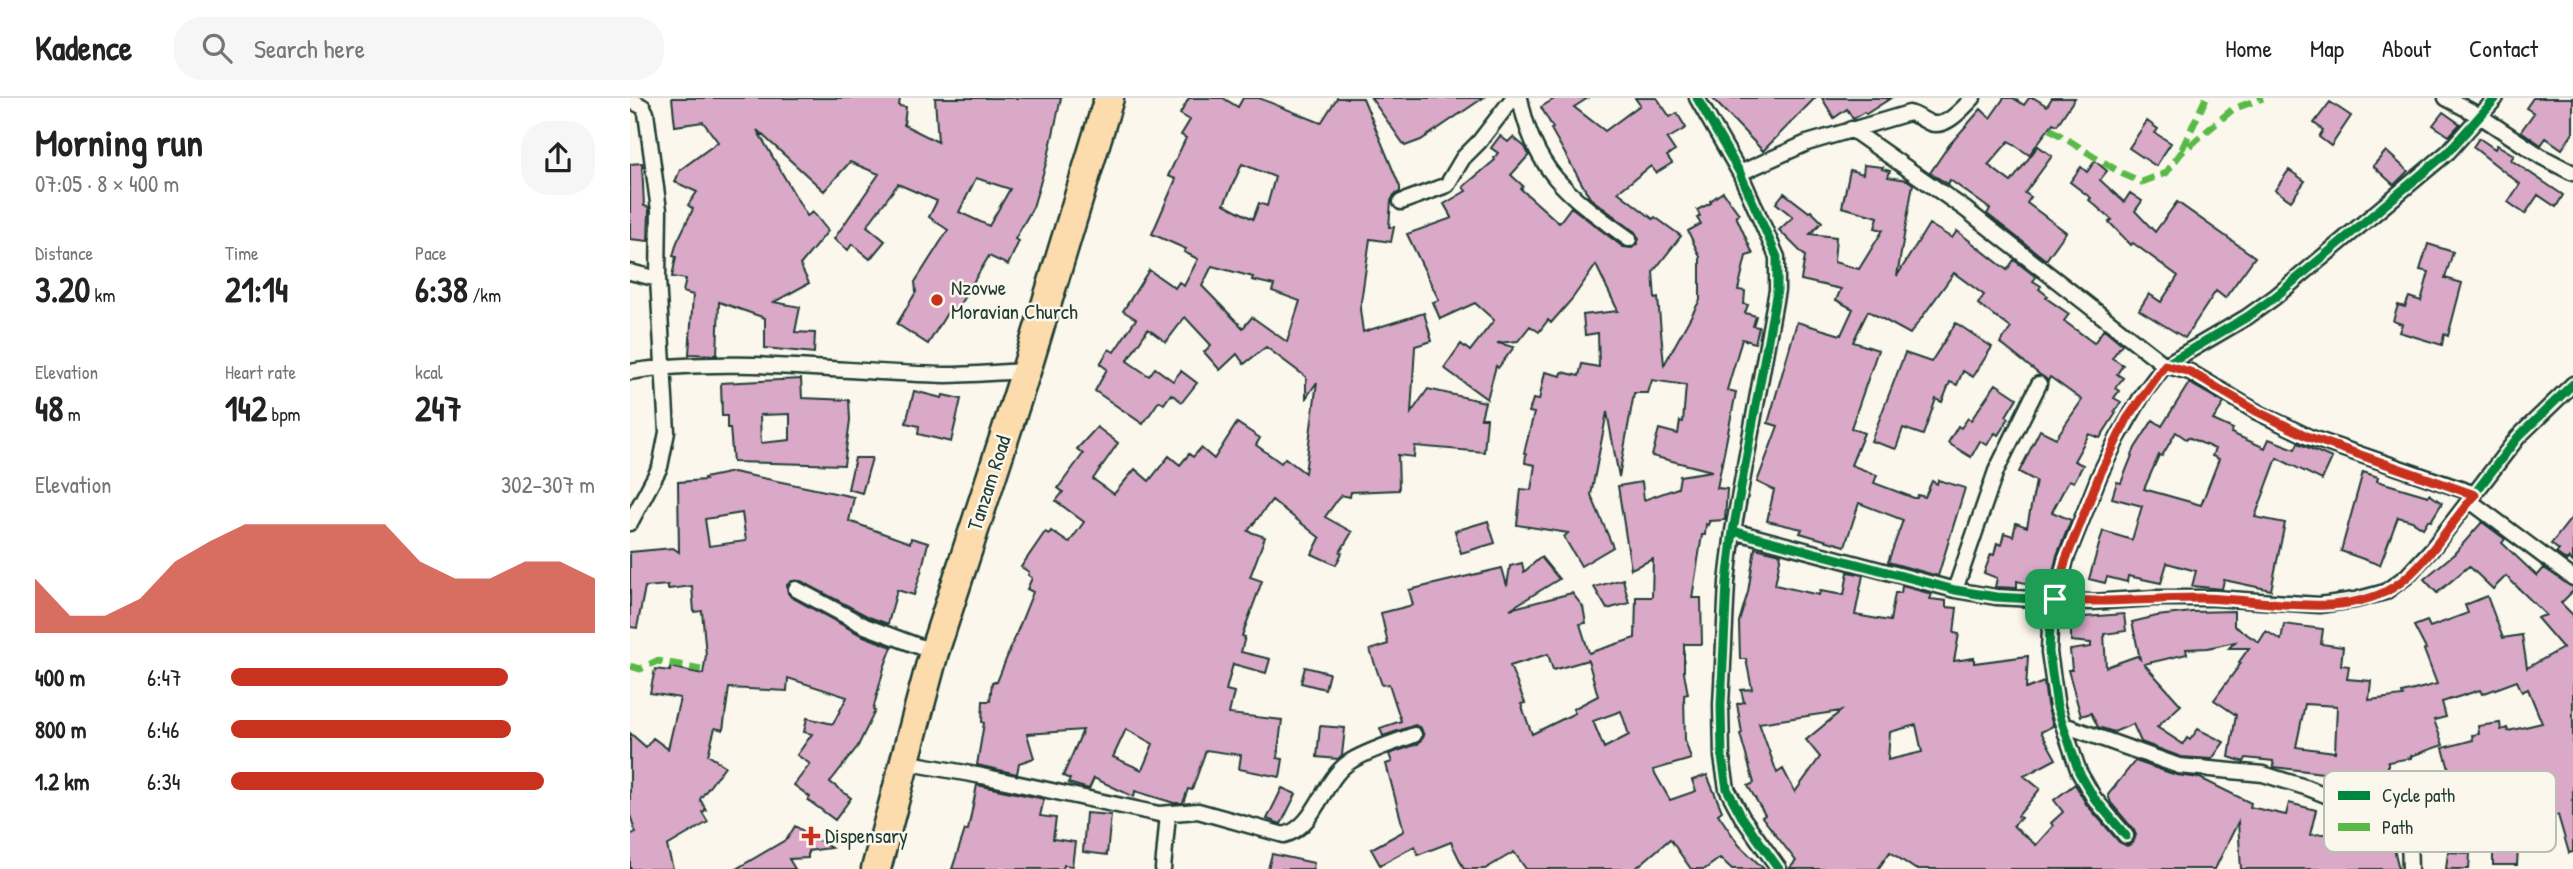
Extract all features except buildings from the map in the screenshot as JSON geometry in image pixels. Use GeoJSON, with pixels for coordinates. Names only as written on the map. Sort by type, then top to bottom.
{"type":"FeatureCollection","features":[{"type":"Feature","properties":{"kind":"highway","name":"Tanzam Road"},"geometry":{"type":"LineString","coordinates":[[876,869],[934,652],[1026,371],[1109,98]]}},
{"type":"Feature","properties":{"kind":"street"},"geometry":{"type":"LineString","coordinates":[[1401,202],[1447,185],[1463,158],[1513,98]]}},
{"type":"Feature","properties":{"kind":"street"},"geometry":{"type":"LineString","coordinates":[[1520,98],[1524,121],[1550,173],[1570,195],[1629,239]]}},
{"type":"Feature","properties":{"kind":"street"},"geometry":{"type":"LineString","coordinates":[[1697,98],[1740,173],[1777,257],[1779,276],[1733,531],[1727,582],[1721,705],[1724,775],[1732,801],[1779,869]]}},
{"type":"Feature","properties":{"kind":"street"},"geometry":{"type":"LineString","coordinates":[[1740,173],[1807,143],[1909,113],[1931,123],[1941,123],[1961,111],[1973,98]]}},
{"type":"Feature","properties":{"kind":"street"},"geometry":{"type":"LineString","coordinates":[[2446,98],[2573,173]]}},
{"type":"Feature","properties":{"kind":"street"},"geometry":{"type":"LineString","coordinates":[[2126,836],[2094,798],[2079,772],[2057,707],[2049,652],[2055,599],[2066,559],[2100,474],[2127,419],[2165,365],[2248,317],[2275,298],[2448,152],[2496,98]]}},
{"type":"Feature","properties":{"kind":"street"},"geometry":{"type":"LineString","coordinates":[[630,100],[643,107],[646,113],[659,210],[658,279],[667,432],[660,467],[630,523]]}},
{"type":"Feature","properties":{"kind":"street"},"geometry":{"type":"LineString","coordinates":[[1851,129],[1965,209],[2165,365],[2190,372],[2258,412],[2309,437],[2472,498],[2571,571]]}},
{"type":"Feature","properties":{"kind":"street"},"geometry":{"type":"LineString","coordinates":[[630,272],[658,279]]}},
{"type":"Feature","properties":{"kind":"street"},"geometry":{"type":"LineString","coordinates":[[630,373],[663,368],[739,366],[948,375],[1026,371]]}},
{"type":"Feature","properties":{"kind":"street"},"geometry":{"type":"LineString","coordinates":[[1955,590],[1996,471],[2039,384]]}},
{"type":"Feature","properties":{"kind":"street"},"geometry":{"type":"LineString","coordinates":[[1733,531],[1955,590],[1997,597],[2091,602],[2214,598],[2319,605],[2355,600],[2385,592],[2407,576],[2432,549],[2518,437],[2573,384]]}},
{"type":"Feature","properties":{"kind":"street"},"geometry":{"type":"LineString","coordinates":[[796,589],[865,626],[934,652]]}},
{"type":"Feature","properties":{"kind":"street"},"geometry":{"type":"LineString","coordinates":[[2064,725],[2179,766],[2263,774],[2324,794]]}},
{"type":"Feature","properties":{"kind":"street"},"geometry":{"type":"LineString","coordinates":[[904,762],[1159,814],[1198,811],[1284,835],[1294,833],[1310,815],[1338,772],[1350,761],[1414,735]]}},
{"type":"Feature","properties":{"kind":"street"},"geometry":{"type":"LineString","coordinates":[[1163,869],[1168,814]]}},
{"type":"Feature","properties":{"kind":"marked path"},"geometry":{"type":"LineString","coordinates":[[2182,149],[2206,98]]}},
{"type":"Feature","properties":{"kind":"marked path"},"geometry":{"type":"LineString","coordinates":[[2050,129],[2121,173],[2142,182],[2166,173],[2181,153],[2233,109],[2263,98]]}},
{"type":"Feature","properties":{"kind":"marked path"},"geometry":{"type":"LineString","coordinates":[[630,666],[640,669],[657,661],[701,669]]}},
{"type":"Feature","properties":{"kind":"cycle path"},"geometry":{"type":"LineString","coordinates":[[1697,98],[1740,173],[1777,257],[1777,290],[1733,531],[1727,582],[1721,705],[1722,757],[1727,789],[1742,817],[1779,869]]}},
{"type":"Feature","properties":{"kind":"cycle path"},"geometry":{"type":"LineString","coordinates":[[2126,836],[2094,798],[2079,772],[2057,707],[2049,652],[2050,627],[2066,559],[2117,439],[2143,394],[2165,365],[2247,317],[2275,297],[2448,152],[2496,98]]}},
{"type":"Feature","properties":{"kind":"cycle path"},"geometry":{"type":"LineString","coordinates":[[1733,531],[1955,590],[1996,597],[2091,602],[2214,598],[2319,605],[2355,600],[2385,592],[2407,576],[2432,549],[2518,437],[2573,384]]}},
{"type":"Feature","properties":{"kind":"place","name":"Nzovwe Moravian Church"},"geometry":{"type":"Point","coordinates":[937,300]}},
{"type":"Feature","properties":{"kind":"place","name":"Dispensary"},"geometry":{"type":"Point","coordinates":[811,836]}},
{"type":"Feature","properties":{"kind":"route"},"geometry":{"type":"LineString","coordinates":[[2165,365],[2190,372],[2258,412],[2309,437],[2454,485],[2475,495],[2407,576],[2385,592],[2355,600],[2319,605],[2214,598],[2091,602],[2055,599],[2066,559],[2100,474],[2127,419],[2165,365]]}}]}
